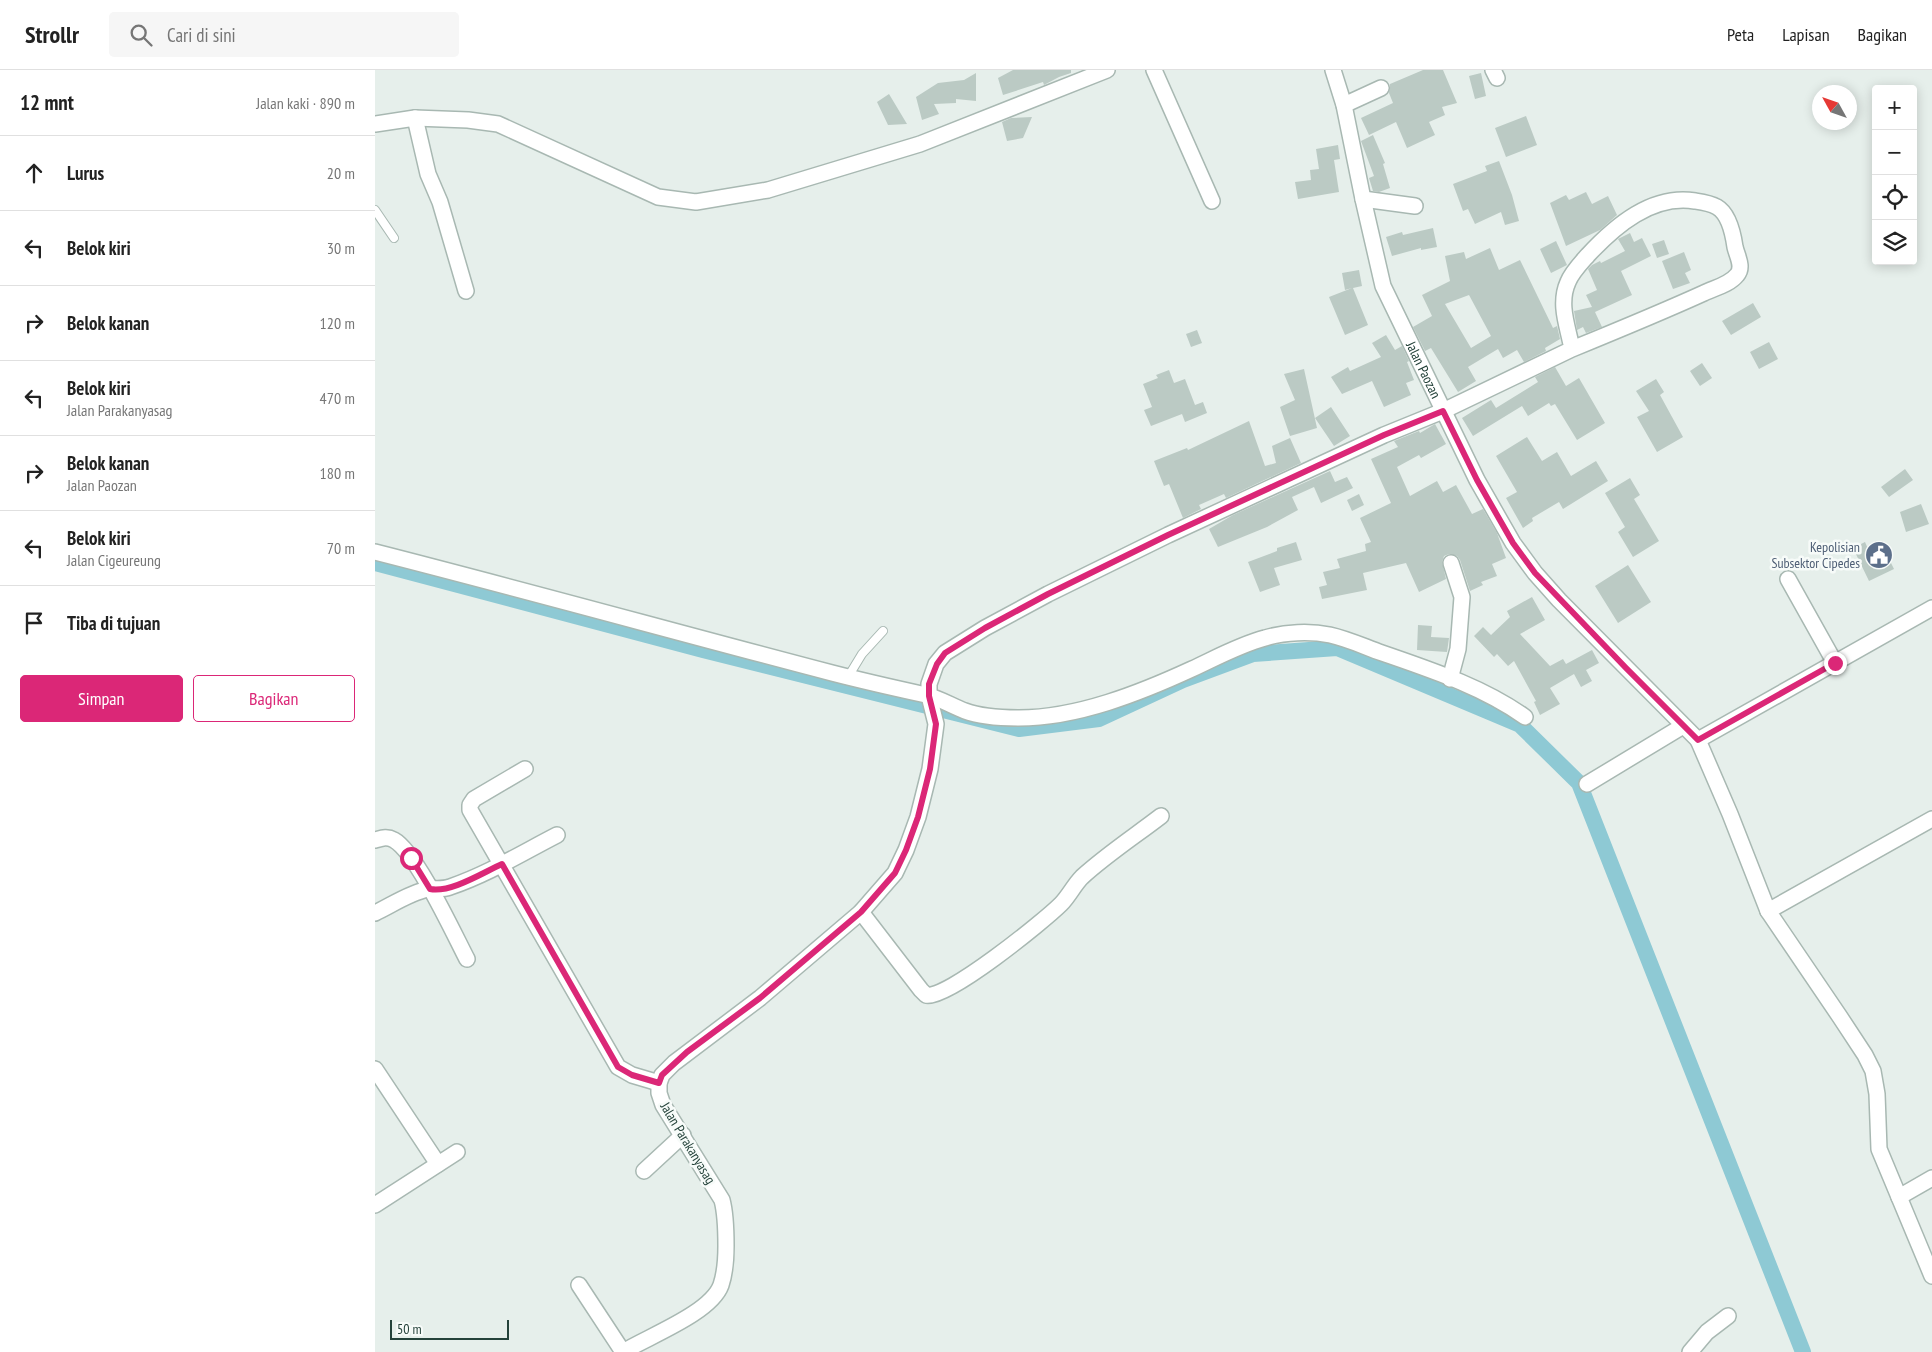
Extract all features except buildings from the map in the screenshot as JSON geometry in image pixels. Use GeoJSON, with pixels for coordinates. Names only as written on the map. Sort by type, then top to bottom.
{"type":"FeatureCollection","features":[{"type":"Feature","properties":{"kind":"street"},"geometry":{"type":"LineString","coordinates":[[375,124],[415,118],[468,120],[498,124],[658,197],[696,202],[768,190],[920,144],[1107,70]]}},
{"type":"Feature","properties":{"kind":"street"},"geometry":{"type":"LineString","coordinates":[[1154,70],[1212,201]]}},
{"type":"Feature","properties":{"kind":"street","name":"Jalan Paozan"},"geometry":{"type":"LineString","coordinates":[[1333,70],[1344,105],[1383,286],[1477,480],[1513,543],[1535,573],[1559,600],[1698,740]]}},
{"type":"Feature","properties":{"kind":"street"},"geometry":{"type":"LineString","coordinates":[[1344,105],[1381,88]]}},
{"type":"Feature","properties":{"kind":"street"},"geometry":{"type":"LineString","coordinates":[[415,118],[428,174],[440,202],[466,292]]}},
{"type":"Feature","properties":{"kind":"street"},"geometry":{"type":"LineString","coordinates":[[1363,199],[1415,206]]}},
{"type":"Feature","properties":{"kind":"street","name":"Jalan Parakanyasag"},"geometry":{"type":"LineString","coordinates":[[623,1352],[687,1318],[714,1297],[721,1286],[725,1264],[725,1212],[721,1200],[713,1184],[663,1105],[659,1093],[659,1083],[662,1075],[687,1052],[760,998],[861,912],[895,873],[918,817],[930,769],[936,724],[930,700],[929,684],[937,664],[945,653],[990,625],[1048,594],[1168,535],[1384,435],[1443,411],[1572,349],[1660,313],[1724,284],[1737,276],[1740,265],[1729,222],[1723,212],[1709,203],[1682,199],[1648,208],[1607,235],[1567,282],[1563,302],[1572,349]]}},
{"type":"Feature","properties":{"kind":"street"},"geometry":{"type":"LineString","coordinates":[[375,552],[848,677],[967,712],[987,716],[1019,718],[1055,715],[1145,690],[1262,638],[1278,634],[1302,633],[1330,635],[1418,665],[1507,704],[1525,717]]}},
{"type":"Feature","properties":{"kind":"street"},"geometry":{"type":"LineString","coordinates":[[1450,678],[1458,649],[1462,597],[1451,563]]}},
{"type":"Feature","properties":{"kind":"street"},"geometry":{"type":"LineString","coordinates":[[1788,579],[1835,663]]}},
{"type":"Feature","properties":{"kind":"street"},"geometry":{"type":"LineString","coordinates":[[1932,608],[1698,740],[1730,814],[1768,911],[1845,1024],[1873,1071],[1877,1094],[1879,1149],[1932,1276]]}},
{"type":"Feature","properties":{"kind":"street"},"geometry":{"type":"LineString","coordinates":[[1587,784],[1683,726]]}},
{"type":"Feature","properties":{"kind":"street"},"geometry":{"type":"LineString","coordinates":[[525,769],[483,792],[471,802],[470,810],[618,1067],[632,1075],[659,1083]]}},
{"type":"Feature","properties":{"kind":"street"},"geometry":{"type":"LineString","coordinates":[[861,912],[921,990],[926,995],[935,995],[960,981],[1027,934],[1060,904],[1082,877],[1161,816]]}},
{"type":"Feature","properties":{"kind":"street"},"geometry":{"type":"LineString","coordinates":[[1768,911],[1932,819]]}},
{"type":"Feature","properties":{"kind":"street"},"geometry":{"type":"LineString","coordinates":[[375,913],[416,893],[430,889],[449,888],[502,864],[557,835]]}},
{"type":"Feature","properties":{"kind":"street"},"geometry":{"type":"LineString","coordinates":[[375,840],[384,837],[393,839],[411,858],[430,889],[467,959]]}},
{"type":"Feature","properties":{"kind":"street"},"geometry":{"type":"LineString","coordinates":[[375,1070],[438,1164]]}},
{"type":"Feature","properties":{"kind":"street"},"geometry":{"type":"LineString","coordinates":[[644,1171],[683,1135]]}},
{"type":"Feature","properties":{"kind":"street"},"geometry":{"type":"LineString","coordinates":[[375,1205],[457,1152]]}},
{"type":"Feature","properties":{"kind":"street"},"geometry":{"type":"LineString","coordinates":[[1899,1197],[1932,1178]]}},
{"type":"Feature","properties":{"kind":"street"},"geometry":{"type":"LineString","coordinates":[[579,1285],[623,1352]]}},
{"type":"Feature","properties":{"kind":"street"},"geometry":{"type":"LineString","coordinates":[[1690,1352],[1707,1332],[1728,1316]]}},
{"type":"Feature","properties":{"kind":"lane"},"geometry":{"type":"LineString","coordinates":[[375,210],[394,238]]}},
{"type":"Feature","properties":{"kind":"lane"},"geometry":{"type":"LineString","coordinates":[[848,677],[862,654],[883,632]]}},
{"type":"Feature","properties":{"kind":"waterway"},"geometry":{"type":"LineString","coordinates":[[375,563],[703,650],[1019,729],[1099,719],[1183,680],[1253,654],[1337,648],[1520,725],[1579,783],[1803,1352]]}},
{"type":"Feature","properties":{"kind":"place","name":"Kepolisian Subsektor Cipedes"},"geometry":{"type":"Point","coordinates":[1879,555]}},
{"type":"Feature","properties":{"kind":"route"},"geometry":{"type":"LineString","coordinates":[[411,858],[430,889],[438,890],[449,888],[502,864],[618,1067],[632,1075],[651,1079],[659,1083],[662,1075],[674,1063],[760,998],[861,912],[895,873],[918,817],[930,769],[936,724],[929,696],[929,684],[940,658],[945,653],[985,628],[1048,594],[1168,535],[1384,435],[1443,411],[1477,480],[1513,543],[1535,573],[1559,600],[1698,740],[1835,663]]}}]}
